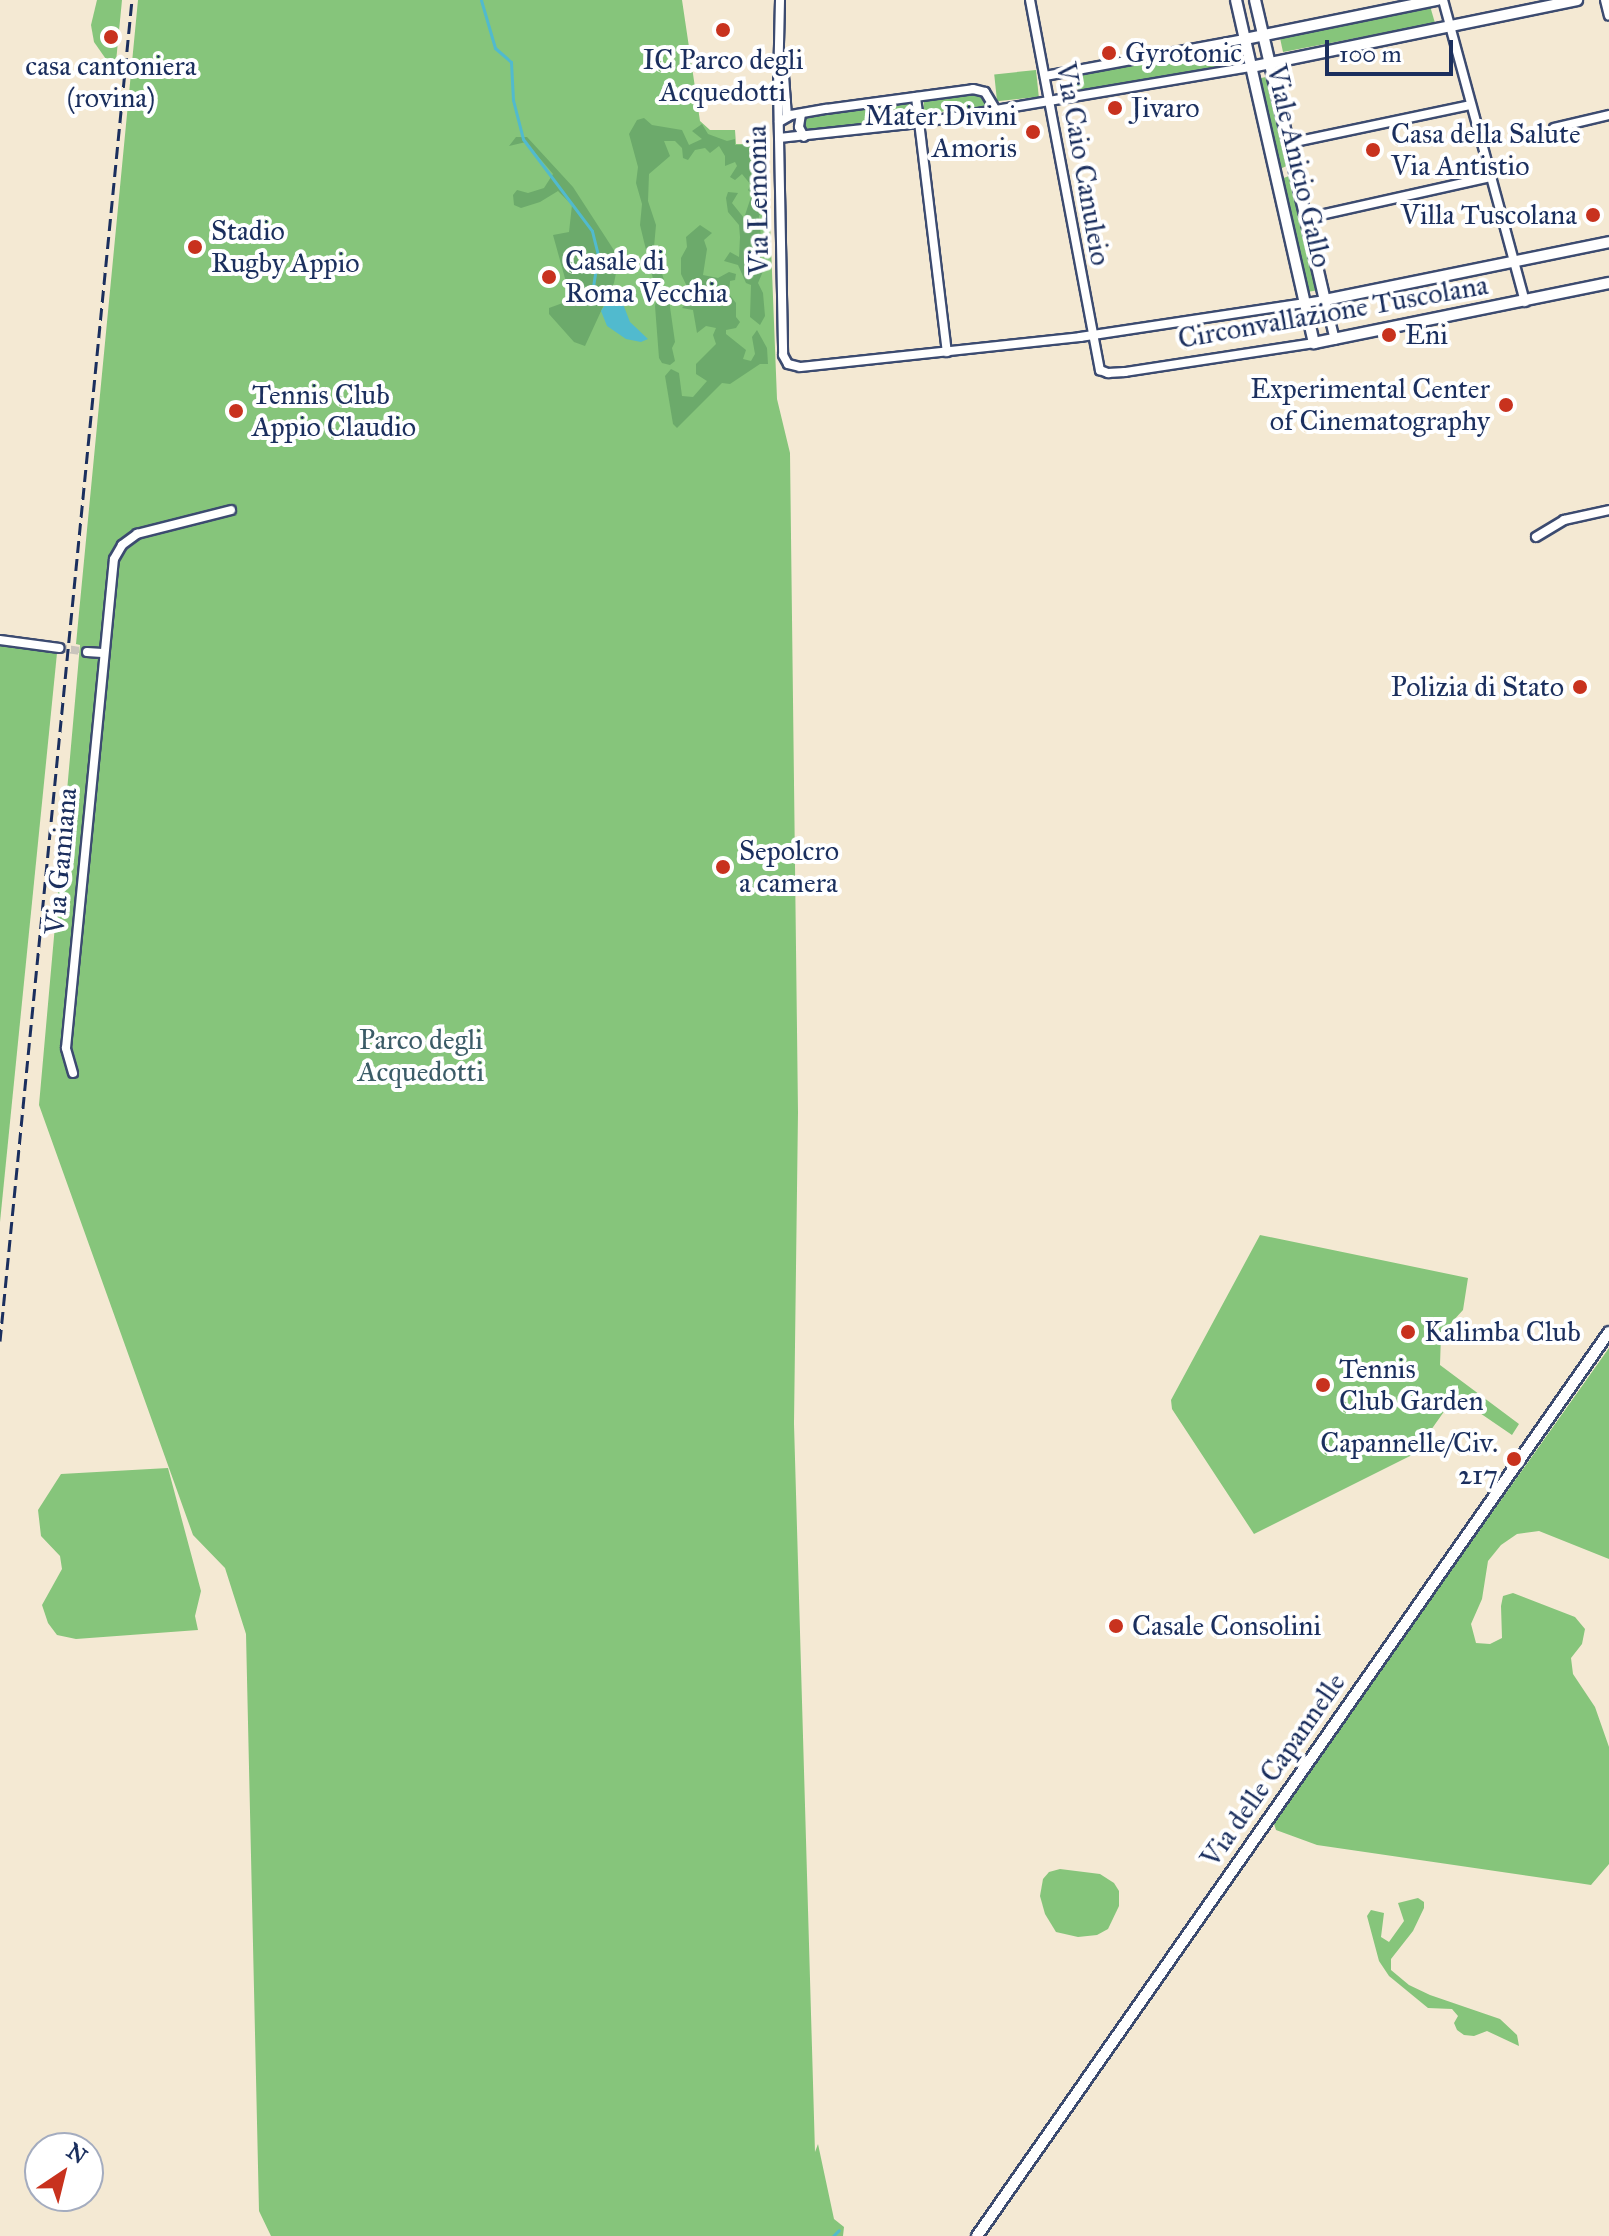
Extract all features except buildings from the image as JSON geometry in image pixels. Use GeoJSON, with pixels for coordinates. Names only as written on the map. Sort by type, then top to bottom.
{"type":"FeatureCollection","features":[{"type":"Feature","properties":{"kind":"street","name":"Via Lemonia"},"geometry":{"type":"LineString","coordinates":[[780,0],[783,350]]}},
{"type":"Feature","properties":{"kind":"street","name":"Via Caio Canuleio"},"geometry":{"type":"LineString","coordinates":[[1030,0],[1091,335]]}},
{"type":"Feature","properties":{"kind":"street","name":"Viale Anicio Gallo"},"geometry":{"type":"LineString","coordinates":[[1236,0],[1314,343]]}},
{"type":"Feature","properties":{"kind":"street","name":"Viale Anicio Gallo"},"geometry":{"type":"LineString","coordinates":[[1255,0],[1335,340]]}},
{"type":"Feature","properties":{"kind":"street"},"geometry":{"type":"LineString","coordinates":[[1045,76],[1440,0],[1525,302]]}},
{"type":"Feature","properties":{"kind":"street"},"geometry":{"type":"LineString","coordinates":[[779,138],[919,123],[1050,102],[1251,67],[1577,0]]}},
{"type":"Feature","properties":{"kind":"street"},"geometry":{"type":"LineString","coordinates":[[1605,0],[1609,16]]}},
{"type":"Feature","properties":{"kind":"street"},"geometry":{"type":"LineString","coordinates":[[783,119],[976,89],[986,94],[996,110]]}},
{"type":"Feature","properties":{"kind":"street"},"geometry":{"type":"LineString","coordinates":[[916,97],[947,352]]}},
{"type":"Feature","properties":{"kind":"street"},"geometry":{"type":"LineString","coordinates":[[1290,143],[1471,105]]}},
{"type":"Feature","properties":{"kind":"street"},"geometry":{"type":"LineString","coordinates":[[801,114],[799,127],[804,137]]}},
{"type":"Feature","properties":{"kind":"street"},"geometry":{"type":"LineString","coordinates":[[1554,128],[1609,115]]}},
{"type":"Feature","properties":{"kind":"street"},"geometry":{"type":"LineString","coordinates":[[1276,174],[1296,169]]}},
{"type":"Feature","properties":{"kind":"street"},"geometry":{"type":"LineString","coordinates":[[1307,218],[1491,177]]}},
{"type":"Feature","properties":{"kind":"street","name":"Circonvallazione Tuscolana"},"geometry":{"type":"LineString","coordinates":[[783,350],[785,361],[800,367],[1091,335],[1325,300],[1609,242]]}},
{"type":"Feature","properties":{"kind":"street","name":"Circonvallazione Tuscolana"},"geometry":{"type":"LineString","coordinates":[[1091,335],[1096,364],[1108,373],[1335,340],[1609,283]]}},
{"type":"Feature","properties":{"kind":"street","name":"Via Gamiana"},"geometry":{"type":"LineString","coordinates":[[73,1073],[66,1048],[113,564],[122,545],[137,534],[231,510]]}},
{"type":"Feature","properties":{"kind":"street"},"geometry":{"type":"LineString","coordinates":[[1536,537],[1568,519],[1609,510]]}},
{"type":"Feature","properties":{"kind":"street"},"geometry":{"type":"LineString","coordinates":[[0,640],[59,648]]}},
{"type":"Feature","properties":{"kind":"street"},"geometry":{"type":"LineString","coordinates":[[87,652],[102,653]]}},
{"type":"Feature","properties":{"kind":"street","name":"Via delle Capannelle"},"geometry":{"type":"LineString","coordinates":[[977,2236],[1609,1332]]}},
{"type":"Feature","properties":{"kind":"green space"},"geometry":{"type":"Polygon","coordinates":[[[97,0],[122,0],[115,72],[94,42],[91,25],[97,0]]]}},
{"type":"Feature","properties":{"kind":"green space","name":"Parco degli Acquedotti"},"geometry":{"type":"Polygon","coordinates":[[[138,0],[682,0],[700,121],[710,130],[735,130],[736,144],[767,144],[777,399],[790,453],[798,1112],[794,1424],[815,2152],[818,2144],[834,2219],[844,2227],[843,2236],[271,2236],[259,2211],[246,1634],[225,1568],[193,1535],[39,1105],[80,645],[76,644],[138,0]]]}},
{"type":"Feature","properties":{"kind":"green space"},"geometry":{"type":"Polygon","coordinates":[[[1430,6],[1435,23],[1283,52],[1280,38],[1430,6]]]}},
{"type":"Feature","properties":{"kind":"green space"},"geometry":{"type":"Polygon","coordinates":[[[1231,49],[1236,60],[1232,64],[1079,90],[1076,86],[1077,75],[1231,49]]]}},
{"type":"Feature","properties":{"kind":"green space"},"geometry":{"type":"Polygon","coordinates":[[[1036,70],[1039,97],[997,101],[994,74],[1036,70]]]}},
{"type":"Feature","properties":{"kind":"green space"},"geometry":{"type":"Polygon","coordinates":[[[1270,76],[1289,165],[1282,168],[1278,166],[1257,79],[1270,76]]]}},
{"type":"Feature","properties":{"kind":"green space"},"geometry":{"type":"Polygon","coordinates":[[[977,93],[988,106],[923,114],[924,100],[977,93]]]}},
{"type":"Feature","properties":{"kind":"green space"},"geometry":{"type":"Polygon","coordinates":[[[909,103],[911,118],[803,130],[804,117],[909,103]]]}},
{"type":"Feature","properties":{"kind":"green space"},"geometry":{"type":"Polygon","coordinates":[[[644,118],[652,125],[682,130],[689,145],[702,139],[692,131],[702,124],[708,134],[727,141],[735,139],[735,145],[764,145],[757,192],[764,208],[759,216],[762,248],[761,258],[753,266],[764,269],[758,283],[763,293],[765,316],[760,325],[750,317],[751,285],[746,283],[738,265],[724,261],[730,252],[739,257],[739,225],[728,212],[728,192],[738,193],[732,203],[744,218],[752,194],[748,190],[751,185],[742,174],[735,180],[730,177],[737,166],[735,162],[725,166],[725,156],[719,146],[710,153],[705,148],[695,150],[688,160],[683,158],[682,148],[675,141],[664,141],[670,156],[649,174],[648,201],[656,225],[654,247],[664,280],[654,283],[640,225],[642,204],[636,183],[638,167],[629,134],[637,120],[644,118]]]}},
{"type":"Feature","properties":{"kind":"green space"},"geometry":{"type":"Polygon","coordinates":[[[516,137],[527,137],[573,187],[619,258],[614,283],[585,346],[574,342],[549,314],[549,308],[571,300],[553,235],[569,232],[572,205],[558,191],[540,202],[521,208],[514,205],[513,195],[517,190],[528,193],[544,188],[553,174],[526,142],[509,146],[516,137]]]}},
{"type":"Feature","properties":{"kind":"green space"},"geometry":{"type":"Polygon","coordinates":[[[1292,177],[1319,290],[1307,292],[1281,179],[1292,177]]]}},
{"type":"Feature","properties":{"kind":"green space"},"geometry":{"type":"Polygon","coordinates":[[[700,225],[712,233],[704,240],[707,249],[703,275],[718,278],[729,272],[736,274],[735,280],[730,281],[729,294],[736,303],[736,317],[740,322],[736,328],[726,330],[726,334],[746,350],[743,359],[751,361],[755,354],[752,337],[757,330],[767,348],[768,364],[760,364],[730,384],[722,383],[677,428],[673,424],[665,376],[671,369],[679,373],[682,396],[693,397],[707,381],[696,374],[696,364],[716,344],[713,335],[716,328],[706,326],[697,333],[693,310],[682,308],[692,297],[681,274],[681,258],[687,247],[686,237],[700,225]]]}},
{"type":"Feature","properties":{"kind":"green space"},"geometry":{"type":"Polygon","coordinates":[[[658,290],[668,293],[675,342],[672,348],[675,361],[670,365],[662,363],[659,358],[655,306],[658,290]]]}},
{"type":"Feature","properties":{"kind":"green space"},"geometry":{"type":"Polygon","coordinates":[[[0,640],[57,653],[0,1222],[0,640]]]}},
{"type":"Feature","properties":{"kind":"green space","name":"Tennis Club Garden"},"geometry":{"type":"Polygon","coordinates":[[[1260,1235],[1468,1278],[1463,1310],[1441,1334],[1440,1365],[1519,1424],[1512,1435],[1455,1396],[1414,1454],[1254,1534],[1172,1409],[1171,1400],[1260,1235]]]}},
{"type":"Feature","properties":{"kind":"green space"},"geometry":{"type":"Polygon","coordinates":[[[1609,1348],[1609,1559],[1539,1531],[1517,1534],[1501,1545],[1488,1561],[1482,1599],[1471,1624],[1476,1643],[1490,1644],[1502,1638],[1503,1596],[1513,1593],[1575,1617],[1585,1629],[1582,1644],[1571,1658],[1573,1674],[1595,1707],[1609,1747],[1609,1864],[1591,1885],[1317,1845],[1276,1830],[1273,1821],[1609,1348]]]}},
{"type":"Feature","properties":{"kind":"green space"},"geometry":{"type":"Polygon","coordinates":[[[168,1468],[201,1591],[195,1616],[198,1630],[76,1639],[57,1635],[48,1623],[42,1605],[62,1569],[60,1556],[41,1536],[38,1510],[61,1474],[168,1468]]]}},
{"type":"Feature","properties":{"kind":"green space"},"geometry":{"type":"Polygon","coordinates":[[[1060,1869],[1100,1874],[1114,1883],[1119,1891],[1119,1906],[1108,1929],[1097,1935],[1078,1937],[1056,1932],[1045,1914],[1040,1896],[1043,1879],[1049,1872],[1060,1869]]]}},
{"type":"Feature","properties":{"kind":"green space"},"geometry":{"type":"Polygon","coordinates":[[[1418,1898],[1424,1902],[1424,1908],[1413,1931],[1391,1959],[1391,1970],[1409,1985],[1430,1995],[1500,2019],[1517,2035],[1519,2046],[1487,2031],[1474,2036],[1464,2035],[1457,2030],[1454,2023],[1458,2016],[1452,2009],[1428,2008],[1389,1976],[1379,1961],[1367,1916],[1371,1910],[1384,1913],[1381,1937],[1389,1942],[1404,1921],[1398,1903],[1418,1898]]]}},
{"type":"Feature","properties":{"kind":"water"},"geometry":{"type":"Polygon","coordinates":[[[608,300],[623,304],[630,322],[648,339],[641,342],[626,339],[607,326],[601,311],[608,300]]]}},
{"type":"Feature","properties":{"kind":"waterway"},"geometry":{"type":"LineString","coordinates":[[481,0],[495,48],[511,62],[513,100],[523,139],[592,231],[598,255],[593,286],[606,303]]}},
{"type":"Feature","properties":{"kind":"waterway"},"geometry":{"type":"LineString","coordinates":[[833,2236],[839,2230]]}},
{"type":"Feature","properties":{"kind":"tunnel"},"geometry":{"type":"LineString","coordinates":[[59,648],[87,652]]}},
{"type":"Feature","properties":{"kind":"railway"},"geometry":{"type":"LineString","coordinates":[[0,1341],[132,0]]}},
{"type":"Feature","properties":{"kind":"place","name":"IC Parco degli Acquedotti"},"geometry":{"type":"Point","coordinates":[723,30]}},
{"type":"Feature","properties":{"kind":"place","name":"casa cantoniera (rovina)"},"geometry":{"type":"Point","coordinates":[111,37]}},
{"type":"Feature","properties":{"kind":"place","name":"Gyrotonic"},"geometry":{"type":"Point","coordinates":[1109,53]}},
{"type":"Feature","properties":{"kind":"place","name":"Jivaro"},"geometry":{"type":"Point","coordinates":[1115,108]}},
{"type":"Feature","properties":{"kind":"place","name":"Mater Divini Amoris"},"geometry":{"type":"Point","coordinates":[1033,132]}},
{"type":"Feature","properties":{"kind":"place","name":"Casa della Salute Via Antistio"},"geometry":{"type":"Point","coordinates":[1373,150]}},
{"type":"Feature","properties":{"kind":"place","name":"Villa Tuscolana"},"geometry":{"type":"Point","coordinates":[1593,215]}},
{"type":"Feature","properties":{"kind":"place","name":"Stadio Rugby Appio"},"geometry":{"type":"Point","coordinates":[195,247]}},
{"type":"Feature","properties":{"kind":"place","name":"Casale di Roma Vecchia"},"geometry":{"type":"Point","coordinates":[549,277]}},
{"type":"Feature","properties":{"kind":"place","name":"Eni"},"geometry":{"type":"Point","coordinates":[1389,335]}},
{"type":"Feature","properties":{"kind":"place","name":"Experimental Center of Cinematography"},"geometry":{"type":"Point","coordinates":[1506,405]}},
{"type":"Feature","properties":{"kind":"place","name":"Tennis Club Appio Claudio"},"geometry":{"type":"Point","coordinates":[236,411]}},
{"type":"Feature","properties":{"kind":"place","name":"Polizia di Stato"},"geometry":{"type":"Point","coordinates":[1580,687]}},
{"type":"Feature","properties":{"kind":"place","name":"Sepolcro a camera"},"geometry":{"type":"Point","coordinates":[723,867]}},
{"type":"Feature","properties":{"kind":"place","name":"Kalimba Club"},"geometry":{"type":"Point","coordinates":[1408,1332]}},
{"type":"Feature","properties":{"kind":"place","name":"Tennis Club Garden"},"geometry":{"type":"Point","coordinates":[1323,1385]}},
{"type":"Feature","properties":{"kind":"place","name":"Capannelle/Civ. 217"},"geometry":{"type":"Point","coordinates":[1514,1459]}},
{"type":"Feature","properties":{"kind":"place","name":"Casale Consolini"},"geometry":{"type":"Point","coordinates":[1116,1626]}}]}
